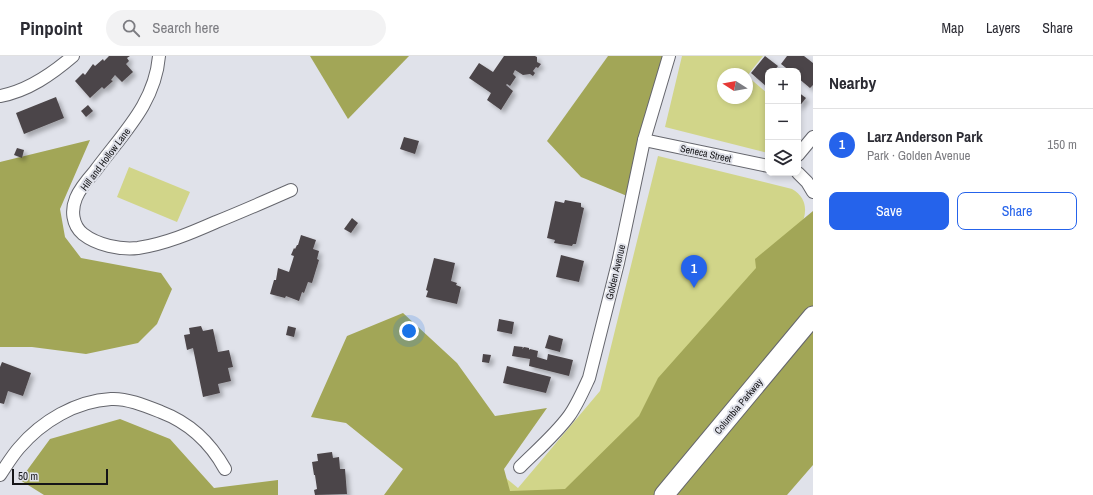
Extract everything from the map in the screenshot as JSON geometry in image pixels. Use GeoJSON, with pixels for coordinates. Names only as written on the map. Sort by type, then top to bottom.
{"type":"FeatureCollection","features":[{"type":"Feature","properties":{"kind":"highway","name":"Columbia Parkway"},"geometry":{"type":"LineString","coordinates":[[664,495],[813,316]]}},
{"type":"Feature","properties":{"kind":"street"},"geometry":{"type":"LineString","coordinates":[[0,96],[23,89],[39,81],[59,68],[73,56]]}},
{"type":"Feature","properties":{"kind":"street","name":"Hill and Hollow Lane"},"geometry":{"type":"LineString","coordinates":[[159,56],[154,80],[146,100],[137,116],[90,176],[76,199],[73,210],[74,222],[82,233],[107,245],[137,248],[177,239],[291,190]]}},
{"type":"Feature","properties":{"kind":"street","name":"Golden Avenue"},"geometry":{"type":"LineString","coordinates":[[520,467],[545,443],[569,416],[589,378],[618,263],[644,140],[669,56]]}},
{"type":"Feature","properties":{"kind":"street"},"geometry":{"type":"LineString","coordinates":[[801,152],[813,137]]}},
{"type":"Feature","properties":{"kind":"street","name":"Seneca Street"},"geometry":{"type":"LineString","coordinates":[[644,140],[765,165]]}},
{"type":"Feature","properties":{"kind":"street"},"geometry":{"type":"LineString","coordinates":[[801,176],[813,192]]}},
{"type":"Feature","properties":{"kind":"street"},"geometry":{"type":"LineString","coordinates":[[0,475],[19,448],[31,435],[45,424],[66,412],[88,403],[112,399],[147,406],[184,423],[205,440],[217,455],[225,469]]}},
{"type":"Feature","properties":{"kind":"green space"},"geometry":{"type":"Polygon","coordinates":[[[310,56],[409,56],[348,119],[310,56]]]}},
{"type":"Feature","properties":{"kind":"green space"},"geometry":{"type":"Polygon","coordinates":[[[608,56],[669,56],[632,198],[581,177],[547,141],[608,56]]]}},
{"type":"Feature","properties":{"kind":"green space"},"geometry":{"type":"Polygon","coordinates":[[[682,56],[763,56],[753,68],[717,68],[717,104],[753,104],[753,81],[765,91],[765,152],[665,127],[682,56]]]}},
{"type":"Feature","properties":{"kind":"green space"},"geometry":{"type":"Polygon","coordinates":[[[90,140],[60,209],[65,237],[81,258],[161,273],[172,289],[157,324],[138,343],[86,354],[32,347],[0,347],[0,162],[90,140]]]}},
{"type":"Feature","properties":{"kind":"green space"},"geometry":{"type":"Polygon","coordinates":[[[658,156],[792,189],[802,198],[804,202],[804,218],[721,358],[645,495],[473,495],[495,469],[518,488],[600,391],[658,156]]]}},
{"type":"Feature","properties":{"kind":"green space"},"geometry":{"type":"Polygon","coordinates":[[[129,167],[190,192],[177,222],[117,197],[129,167]]]}},
{"type":"Feature","properties":{"kind":"green space"},"geometry":{"type":"Polygon","coordinates":[[[813,211],[813,465],[787,495],[384,495],[403,469],[346,423],[311,417],[347,336],[403,313],[457,363],[495,416],[547,408],[504,469],[510,491],[565,489],[639,416],[658,378],[756,268],[755,259],[813,211]]]}},
{"type":"Feature","properties":{"kind":"green space"},"geometry":{"type":"Polygon","coordinates":[[[120,419],[170,439],[214,488],[278,480],[278,495],[44,495],[20,480],[50,439],[120,419]]]}},
{"type":"Feature","properties":{"kind":"building"},"geometry":{"type":"Polygon","coordinates":[[[109,56],[130,56],[127,58],[129,61],[126,64],[133,72],[122,82],[115,75],[111,80],[113,81],[104,89],[102,87],[90,98],[75,81],[83,73],[85,75],[93,64],[95,66],[109,56]]]}},
{"type":"Feature","properties":{"kind":"building"},"geometry":{"type":"Polygon","coordinates":[[[504,56],[535,56],[537,57],[537,62],[541,64],[533,71],[535,73],[533,76],[530,74],[523,75],[515,70],[513,74],[516,77],[510,86],[507,84],[506,85],[513,91],[501,110],[487,100],[491,93],[469,78],[479,63],[493,72],[504,56]]]}},
{"type":"Feature","properties":{"kind":"building"},"geometry":{"type":"Polygon","coordinates":[[[765,56],[778,66],[776,68],[765,68],[765,85],[753,75],[753,71],[765,56]]]}},
{"type":"Feature","properties":{"kind":"building"},"geometry":{"type":"Polygon","coordinates":[[[787,56],[804,56],[813,63],[813,85],[810,88],[801,80],[801,68],[786,68],[781,64],[787,56]]]}},
{"type":"Feature","properties":{"kind":"building"},"geometry":{"type":"Polygon","coordinates":[[[801,94],[806,98],[801,104],[801,94]]]}},
{"type":"Feature","properties":{"kind":"building"},"geometry":{"type":"Polygon","coordinates":[[[56,97],[64,118],[24,134],[16,113],[56,97]]]}},
{"type":"Feature","properties":{"kind":"building"},"geometry":{"type":"Polygon","coordinates":[[[88,105],[93,111],[86,117],[81,111],[88,105]]]}},
{"type":"Feature","properties":{"kind":"building"},"geometry":{"type":"Polygon","coordinates":[[[404,137],[419,141],[415,154],[400,149],[404,137]]]}},
{"type":"Feature","properties":{"kind":"building"},"geometry":{"type":"Polygon","coordinates":[[[17,148],[24,150],[22,158],[14,155],[17,148]]]}},
{"type":"Feature","properties":{"kind":"building"},"geometry":{"type":"Polygon","coordinates":[[[565,200],[581,203],[581,207],[584,208],[576,244],[573,244],[572,246],[554,243],[555,240],[547,238],[555,201],[564,203],[565,200]]]}},
{"type":"Feature","properties":{"kind":"building"},"geometry":{"type":"Polygon","coordinates":[[[352,218],[358,223],[351,233],[344,229],[352,218]]]}},
{"type":"Feature","properties":{"kind":"building"},"geometry":{"type":"Polygon","coordinates":[[[301,235],[316,240],[313,249],[319,251],[317,259],[319,260],[312,283],[308,282],[299,301],[286,296],[285,298],[270,294],[274,280],[276,280],[278,268],[289,272],[294,256],[291,255],[294,248],[295,249],[298,245],[301,235]]]}},
{"type":"Feature","properties":{"kind":"building"},"geometry":{"type":"Polygon","coordinates":[[[561,255],[584,261],[579,282],[556,277],[561,255]]]}},
{"type":"Feature","properties":{"kind":"building"},"geometry":{"type":"Polygon","coordinates":[[[434,258],[455,263],[451,281],[457,283],[456,285],[461,287],[457,304],[426,297],[428,291],[426,290],[434,258]]]}},
{"type":"Feature","properties":{"kind":"building"},"geometry":{"type":"Polygon","coordinates":[[[499,319],[514,322],[512,334],[497,331],[499,319]]]}},
{"type":"Feature","properties":{"kind":"building"},"geometry":{"type":"Polygon","coordinates":[[[201,326],[203,331],[213,329],[218,352],[229,350],[233,367],[228,368],[231,381],[218,384],[220,393],[203,397],[193,348],[187,350],[184,335],[190,334],[189,328],[201,326]]]}},
{"type":"Feature","properties":{"kind":"building"},"geometry":{"type":"Polygon","coordinates":[[[288,326],[296,328],[294,337],[286,335],[288,326]]]}},
{"type":"Feature","properties":{"kind":"building"},"geometry":{"type":"Polygon","coordinates":[[[549,335],[563,339],[560,352],[545,348],[549,335]]]}},
{"type":"Feature","properties":{"kind":"building"},"geometry":{"type":"Polygon","coordinates":[[[514,346],[523,347],[522,349],[524,347],[529,348],[529,350],[538,351],[537,357],[547,360],[548,354],[573,360],[569,376],[529,366],[530,359],[512,356],[514,346]]]}},
{"type":"Feature","properties":{"kind":"building"},"geometry":{"type":"Polygon","coordinates":[[[483,354],[491,355],[489,363],[482,362],[483,354]]]}},
{"type":"Feature","properties":{"kind":"building"},"geometry":{"type":"Polygon","coordinates":[[[2,362],[31,373],[23,396],[8,391],[4,404],[0,403],[0,367],[2,362]]]}},
{"type":"Feature","properties":{"kind":"building"},"geometry":{"type":"Polygon","coordinates":[[[507,366],[551,377],[546,393],[503,383],[507,366]]]}},
{"type":"Feature","properties":{"kind":"building"},"geometry":{"type":"Polygon","coordinates":[[[332,452],[333,458],[339,457],[340,469],[345,469],[347,494],[315,495],[314,490],[317,489],[312,462],[318,461],[317,454],[332,452]]]}},
{"type":"Feature","properties":{"kind":"place","name":"Larz Anderson Park"},"geometry":{"type":"Point","coordinates":[694,288]}}]}
